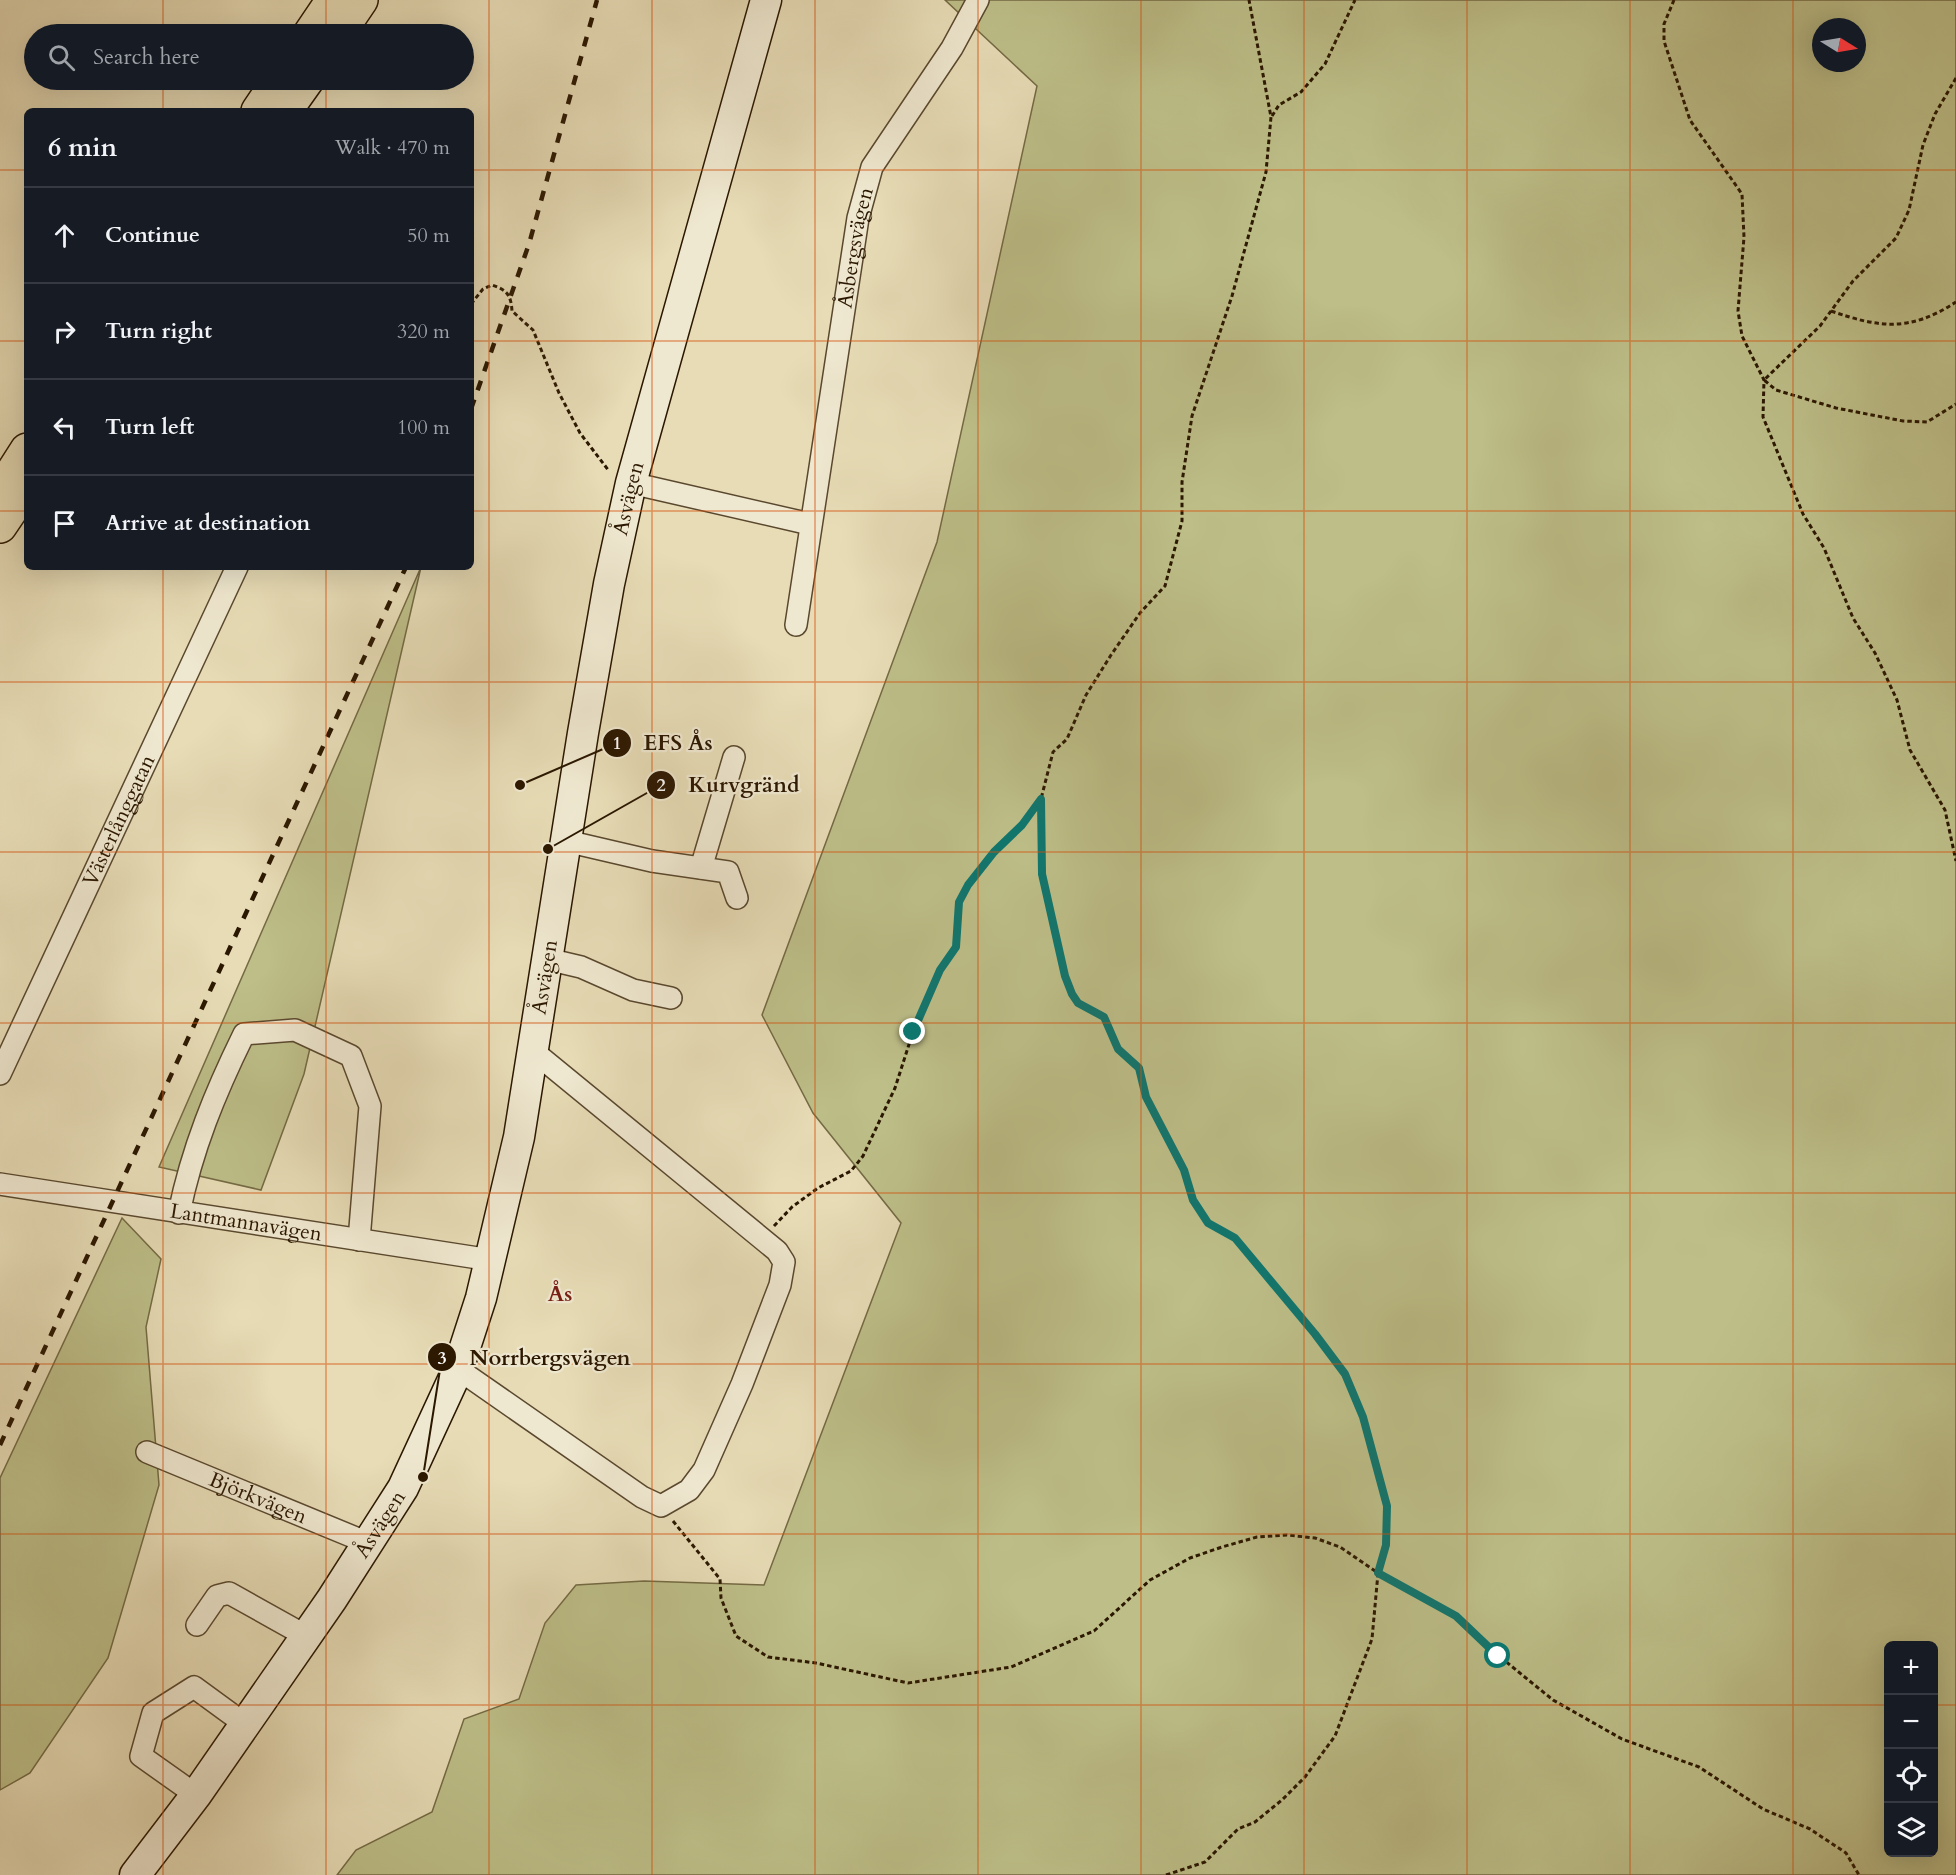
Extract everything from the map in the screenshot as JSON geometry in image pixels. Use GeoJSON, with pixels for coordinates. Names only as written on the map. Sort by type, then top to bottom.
{"type":"FeatureCollection","features":[{"type":"Feature","properties":{"kind":"highway"},"geometry":{"type":"LineString","coordinates":[[317,24],[333,0]]}},
{"type":"Feature","properties":{"kind":"highway"},"geometry":{"type":"LineString","coordinates":[[345,24],[361,0]]}},
{"type":"Feature","properties":{"kind":"highway"},"geometry":{"type":"LineString","coordinates":[[260,108],[272,90]]}},
{"type":"Feature","properties":{"kind":"highway"},"geometry":{"type":"LineString","coordinates":[[287,108],[300,90]]}},
{"type":"Feature","properties":{"kind":"highway"},"geometry":{"type":"LineString","coordinates":[[0,492],[24,455]]}},
{"type":"Feature","properties":{"kind":"highway"},"geometry":{"type":"LineString","coordinates":[[0,526],[24,490]]}},
{"type":"Feature","properties":{"kind":"street","name":"Åsvägen"},"geometry":{"type":"LineString","coordinates":[[135,1875],[246,1725],[368,1543],[402,1488],[458,1369],[491,1260],[519,1137],[607,595],[631,483],[766,0]]}},
{"type":"Feature","properties":{"kind":"street","name":"Åsbergsvägen"},"geometry":{"type":"LineString","coordinates":[[796,625],[858,218],[872,167],[952,48],[978,0]]}},
{"type":"Feature","properties":{"kind":"street"},"geometry":{"type":"LineString","coordinates":[[631,483],[810,524]]}},
{"type":"Feature","properties":{"kind":"street","name":"Västerlånggatan"},"geometry":{"type":"LineString","coordinates":[[0,1074],[236,570]]}},
{"type":"Feature","properties":{"kind":"street"},"geometry":{"type":"LineString","coordinates":[[701,868],[734,757]]}},
{"type":"Feature","properties":{"kind":"street"},"geometry":{"type":"LineString","coordinates":[[566,842],[652,861],[728,872],[737,898]]}},
{"type":"Feature","properties":{"kind":"street"},"geometry":{"type":"LineString","coordinates":[[547,959],[581,967],[633,990],[671,998]]}},
{"type":"Feature","properties":{"kind":"street"},"geometry":{"type":"LineString","coordinates":[[179,1213],[189,1164],[221,1081],[244,1034],[295,1030],[351,1056],[370,1106],[359,1240]]}},
{"type":"Feature","properties":{"kind":"street"},"geometry":{"type":"LineString","coordinates":[[458,1369],[642,1497],[661,1506],[688,1490],[704,1470],[746,1373],[780,1284],[784,1262],[763,1238],[533,1051]]}},
{"type":"Feature","properties":{"kind":"street","name":"Lantmannavägen"},"geometry":{"type":"LineString","coordinates":[[0,1184],[491,1260]]}},
{"type":"Feature","properties":{"kind":"street","name":"Björkvägen"},"geometry":{"type":"LineString","coordinates":[[147,1452],[368,1543]]}},
{"type":"Feature","properties":{"kind":"street"},"geometry":{"type":"LineString","coordinates":[[197,1625],[218,1596],[229,1593],[306,1636]]}},
{"type":"Feature","properties":{"kind":"street"},"geometry":{"type":"LineString","coordinates":[[196,1795],[141,1756],[153,1713],[194,1687],[246,1725]]}},
{"type":"Feature","properties":{"kind":"path"},"geometry":{"type":"LineString","coordinates":[[1166,1875],[1204,1862],[1238,1829],[1255,1822],[1282,1800],[1305,1777],[1335,1736],[1372,1639],[1378,1573],[1386,1545],[1387,1506],[1363,1417],[1345,1374],[1315,1334],[1235,1238],[1208,1223],[1193,1200],[1184,1170],[1146,1097],[1139,1068],[1118,1049],[1104,1017],[1078,1003],[1072,994],[1065,976],[1042,874],[1041,799],[1053,752],[1067,739],[1086,695],[1140,613],[1165,586],[1182,521],[1182,482],[1192,416],[1232,296],[1266,172],[1272,117],[1249,0]]}},
{"type":"Feature","properties":{"kind":"path"},"geometry":{"type":"LineString","coordinates":[[1272,117],[1279,105],[1301,92],[1325,64],[1354,0]]}},
{"type":"Feature","properties":{"kind":"path"},"geometry":{"type":"LineString","coordinates":[[1674,0],[1664,24],[1664,41],[1690,120],[1742,195],[1744,237],[1738,311],[1742,336],[1764,380],[1776,390],[1836,408],[1903,421],[1927,422],[1956,404]]}},
{"type":"Feature","properties":{"kind":"path"},"geometry":{"type":"LineString","coordinates":[[1956,78],[1935,114],[1923,145],[1909,210],[1896,238],[1853,281],[1820,326],[1764,380],[1763,417],[1803,514],[1824,548],[1853,618],[1875,653],[1897,700],[1910,750],[1945,810],[1956,861]]}},
{"type":"Feature","properties":{"kind":"path"},"geometry":{"type":"LineString","coordinates":[[474,300],[483,289],[492,285],[505,290],[511,299],[512,311],[533,330],[559,393],[580,433],[614,478],[631,483]]}},
{"type":"Feature","properties":{"kind":"path"},"geometry":{"type":"LineString","coordinates":[[1831,310],[1883,326],[1938,314],[1956,302]]}},
{"type":"Feature","properties":{"kind":"path"},"geometry":{"type":"LineString","coordinates":[[763,1238],[792,1208],[818,1188],[851,1171],[863,1156],[895,1088],[913,1032],[940,970],[956,947],[959,902],[968,885],[994,852],[1022,825],[1041,799]]}},
{"type":"Feature","properties":{"kind":"path"},"geometry":{"type":"LineString","coordinates":[[661,1506],[720,1579],[722,1598],[736,1636],[768,1657],[816,1663],[908,1683],[1011,1667],[1094,1631],[1150,1580],[1190,1558],[1257,1537],[1287,1535],[1315,1538],[1340,1546],[1378,1573],[1456,1616],[1498,1656],[1553,1700],[1622,1739],[1699,1767],[1763,1809],[1810,1829],[1846,1853],[1858,1875]]}},
{"type":"Feature","properties":{"kind":"green space"},"geometry":{"type":"Polygon","coordinates":[[[945,0],[1956,0],[1956,1875],[337,1875],[356,1850],[432,1812],[464,1719],[519,1699],[545,1623],[576,1585],[644,1581],[764,1585],[901,1223],[813,1113],[762,1015],[937,542],[1037,86],[945,0]]]}},
{"type":"Feature","properties":{"kind":"green space"},"geometry":{"type":"Polygon","coordinates":[[[420,570],[304,1074],[261,1190],[159,1167],[420,570]]]}},
{"type":"Feature","properties":{"kind":"green space"},"geometry":{"type":"Polygon","coordinates":[[[122,1218],[161,1259],[146,1327],[159,1485],[108,1658],[30,1773],[0,1790],[0,1478],[122,1218]]]}},
{"type":"Feature","properties":{"kind":"railway"},"geometry":{"type":"LineString","coordinates":[[474,400],[529,244],[597,0]]}},
{"type":"Feature","properties":{"kind":"railway"},"geometry":{"type":"LineString","coordinates":[[0,1445],[405,570]]}},
{"type":"Feature","properties":{"kind":"place","name":"EFS Ås"},"geometry":{"type":"Point","coordinates":[520,785]}},
{"type":"Feature","properties":{"kind":"place","name":"Kurvgränd"},"geometry":{"type":"Point","coordinates":[548,849]}},
{"type":"Feature","properties":{"kind":"place","name":"Norrbergsvägen"},"geometry":{"type":"Point","coordinates":[423,1477]}},
{"type":"Feature","properties":{"kind":"district","name":"Ås"},"geometry":{"type":"Point","coordinates":[560,1294]}},
{"type":"Feature","properties":{"kind":"route"},"geometry":{"type":"LineString","coordinates":[[913,1032],[933,991],[940,970],[956,947],[959,931],[959,902],[968,885],[994,852],[1006,843],[1022,825],[1041,799],[1042,874],[1065,976],[1072,994],[1078,1003],[1104,1017],[1118,1049],[1139,1068],[1146,1097],[1184,1170],[1193,1200],[1208,1223],[1235,1238],[1315,1334],[1345,1374],[1363,1417],[1387,1506],[1386,1545],[1378,1573],[1456,1616],[1498,1656]]}}]}
